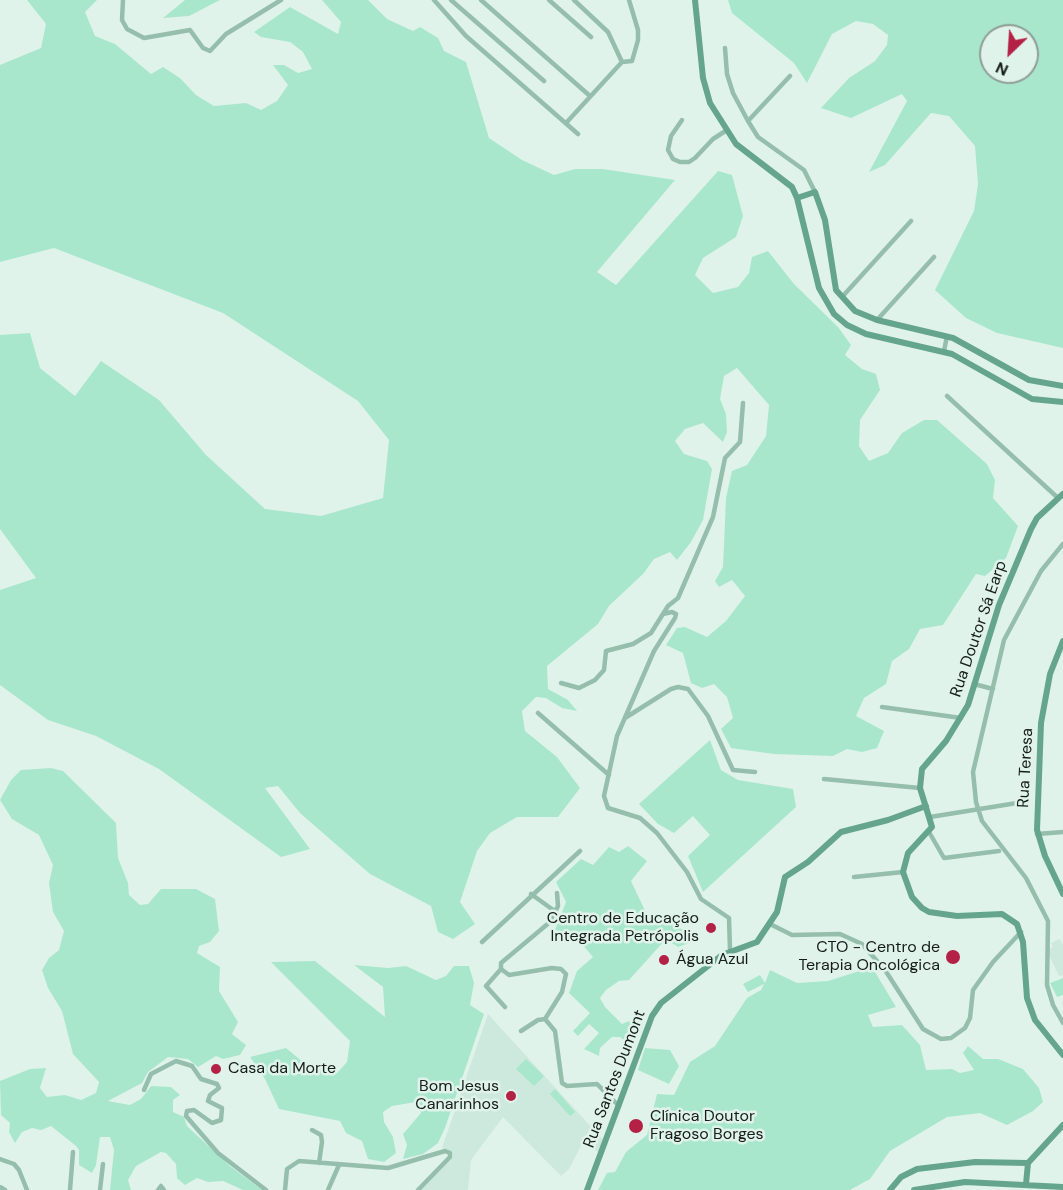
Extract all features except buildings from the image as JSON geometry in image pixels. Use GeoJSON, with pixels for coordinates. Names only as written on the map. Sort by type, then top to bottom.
{"type":"FeatureCollection","features":[{"type":"Feature","properties":{"kind":"main road"},"geometry":{"type":"LineString","coordinates":[[695,0],[705,87],[710,103],[727,130],[747,154],[789,183],[797,198],[819,288],[834,314],[847,325],[866,334],[944,351],[959,357],[1024,397],[1039,401],[1063,402]]}},
{"type":"Feature","properties":{"kind":"main road"},"geometry":{"type":"LineString","coordinates":[[797,198],[815,192],[825,220],[836,290],[855,311],[877,320],[947,336],[972,347],[1029,380],[1063,386]]}},
{"type":"Feature","properties":{"kind":"main road","name":"Rua Doutor Sá Earp"},"geometry":{"type":"LineString","coordinates":[[920,788],[922,770],[961,718],[975,684],[999,605],[1031,528],[1061,496]]}},
{"type":"Feature","properties":{"kind":"main road","name":"Rua Teresa"},"geometry":{"type":"LineString","coordinates":[[1063,641],[1050,674],[1041,723],[1037,834],[1063,894]]}},
{"type":"Feature","properties":{"kind":"main road"},"geometry":{"type":"LineString","coordinates":[[920,788],[926,806],[933,816],[932,827],[908,853],[903,872],[910,893],[922,908],[942,915],[1002,914],[1017,924],[1021,932],[1027,998],[1039,1027],[1063,1055]]}},
{"type":"Feature","properties":{"kind":"main road","name":"Rua Santos Dumont"},"geometry":{"type":"LineString","coordinates":[[587,1190],[655,1010],[665,999],[730,951],[751,946],[777,912],[781,886],[785,877],[808,862],[842,832],[888,820],[926,806]]}},
{"type":"Feature","properties":{"kind":"main road"},"geometry":{"type":"LineString","coordinates":[[1026,1184],[1028,1163],[1063,1125]]}},
{"type":"Feature","properties":{"kind":"main road"},"geometry":{"type":"LineString","coordinates":[[890,1190],[901,1177],[917,1169],[975,1162],[1028,1163]]}},
{"type":"Feature","properties":{"kind":"main road"},"geometry":{"type":"LineString","coordinates":[[914,1190],[965,1182],[1063,1187]]}},
{"type":"Feature","properties":{"kind":"street"},"geometry":{"type":"LineString","coordinates":[[123,0],[122,20],[126,28],[144,38],[190,30],[204,48],[210,51],[226,34],[261,15],[281,0]]}},
{"type":"Feature","properties":{"kind":"street"},"geometry":{"type":"LineString","coordinates":[[434,0],[466,36],[578,134]]}},
{"type":"Feature","properties":{"kind":"street"},"geometry":{"type":"LineString","coordinates":[[450,0],[544,81]]}},
{"type":"Feature","properties":{"kind":"street"},"geometry":{"type":"LineString","coordinates":[[481,0],[590,96]]}},
{"type":"Feature","properties":{"kind":"street"},"geometry":{"type":"LineString","coordinates":[[549,0],[591,37]]}},
{"type":"Feature","properties":{"kind":"street"},"geometry":{"type":"LineString","coordinates":[[574,0],[608,32],[622,62]]}},
{"type":"Feature","properties":{"kind":"street"},"geometry":{"type":"LineString","coordinates":[[566,123],[622,62],[632,61],[638,40],[638,30],[629,0]]}},
{"type":"Feature","properties":{"kind":"street"},"geometry":{"type":"LineString","coordinates":[[725,48],[727,74],[733,93],[748,122],[758,137],[804,170],[815,192]]}},
{"type":"Feature","properties":{"kind":"street"},"geometry":{"type":"LineString","coordinates":[[748,122],[790,76]]}},
{"type":"Feature","properties":{"kind":"street"},"geometry":{"type":"LineString","coordinates":[[682,120],[671,136],[668,150],[672,159],[680,162],[689,162],[695,158],[713,138],[727,130]]}},
{"type":"Feature","properties":{"kind":"street"},"geometry":{"type":"LineString","coordinates":[[842,297],[911,220]]}},
{"type":"Feature","properties":{"kind":"street"},"geometry":{"type":"LineString","coordinates":[[877,320],[934,257]]}},
{"type":"Feature","properties":{"kind":"street"},"geometry":{"type":"LineString","coordinates":[[944,351],[947,336]]}},
{"type":"Feature","properties":{"kind":"street"},"geometry":{"type":"LineString","coordinates":[[947,396],[1061,496]]}},
{"type":"Feature","properties":{"kind":"street"},"geometry":{"type":"LineString","coordinates":[[561,683],[574,688],[587,686],[604,670],[606,651],[640,641],[651,633],[663,614],[678,598],[713,517],[725,458],[739,445],[743,403]]}},
{"type":"Feature","properties":{"kind":"street"},"geometry":{"type":"LineString","coordinates":[[1063,544],[1041,571],[1008,631],[974,761],[973,786],[978,809],[988,833],[1026,878],[1044,912],[1049,928],[1047,985],[1053,1005],[1063,1023]]}},
{"type":"Feature","properties":{"kind":"street"},"geometry":{"type":"LineString","coordinates":[[663,614],[672,612],[676,614],[654,651],[614,742],[609,775],[603,791],[608,807],[640,818],[645,822],[684,867],[701,898],[729,918],[730,951]]}},
{"type":"Feature","properties":{"kind":"street"},"geometry":{"type":"LineString","coordinates":[[975,684],[993,689]]}},
{"type":"Feature","properties":{"kind":"street"},"geometry":{"type":"LineString","coordinates":[[625,718],[671,689],[678,687],[688,689],[708,716],[733,770],[755,772]]}},
{"type":"Feature","properties":{"kind":"street"},"geometry":{"type":"LineString","coordinates":[[882,707],[961,718]]}},
{"type":"Feature","properties":{"kind":"street"},"geometry":{"type":"LineString","coordinates":[[538,713],[609,775]]}},
{"type":"Feature","properties":{"kind":"street"},"geometry":{"type":"LineString","coordinates":[[824,779],[920,788]]}},
{"type":"Feature","properties":{"kind":"street"},"geometry":{"type":"LineString","coordinates":[[933,816],[1017,803]]}},
{"type":"Feature","properties":{"kind":"street"},"geometry":{"type":"LineString","coordinates":[[929,832],[938,852],[944,858],[999,851]]}},
{"type":"Feature","properties":{"kind":"street"},"geometry":{"type":"LineString","coordinates":[[1037,834],[1063,832]]}},
{"type":"Feature","properties":{"kind":"street"},"geometry":{"type":"LineString","coordinates":[[482,942],[531,894],[560,872],[580,850]]}},
{"type":"Feature","properties":{"kind":"street"},"geometry":{"type":"LineString","coordinates":[[854,876],[903,872]]}},
{"type":"Feature","properties":{"kind":"street"},"geometry":{"type":"LineString","coordinates":[[505,1008],[486,986],[501,969],[505,958],[543,930],[556,912],[557,893]]}},
{"type":"Feature","properties":{"kind":"street"},"geometry":{"type":"LineString","coordinates":[[531,894],[556,912]]}},
{"type":"Feature","properties":{"kind":"street"},"geometry":{"type":"LineString","coordinates":[[770,924],[792,935],[840,934],[862,944],[885,970],[923,1029],[941,1039],[951,1038],[964,1028],[970,1018],[973,990],[993,962],[1021,932]]}},
{"type":"Feature","properties":{"kind":"street"},"geometry":{"type":"LineString","coordinates":[[501,969],[509,975],[552,968],[564,971],[566,982],[545,1019],[538,1020],[521,1031]]}},
{"type":"Feature","properties":{"kind":"street"},"geometry":{"type":"LineString","coordinates":[[545,1019],[555,1031],[562,1083],[567,1086],[597,1084],[619,1106]]}},
{"type":"Feature","properties":{"kind":"street"},"geometry":{"type":"LineString","coordinates":[[144,1090],[151,1074],[176,1061],[187,1064],[201,1079],[219,1086],[208,1101],[222,1108],[223,1116],[219,1122],[212,1123],[198,1111],[187,1111],[186,1116],[218,1153],[266,1190]]}},
{"type":"Feature","properties":{"kind":"street"},"geometry":{"type":"LineString","coordinates":[[312,1130],[321,1135],[319,1163]]}},
{"type":"Feature","properties":{"kind":"street"},"geometry":{"type":"LineString","coordinates":[[285,1190],[285,1174],[290,1165],[299,1161],[388,1168],[445,1151],[450,1153],[450,1157],[418,1190]]}},
{"type":"Feature","properties":{"kind":"street"},"geometry":{"type":"LineString","coordinates":[[70,1190],[73,1152]]}},
{"type":"Feature","properties":{"kind":"street"},"geometry":{"type":"LineString","coordinates":[[0,1159],[14,1164],[27,1190]]}},
{"type":"Feature","properties":{"kind":"street"},"geometry":{"type":"LineString","coordinates":[[100,1190],[103,1164]]}},
{"type":"Feature","properties":{"kind":"street"},"geometry":{"type":"LineString","coordinates":[[328,1190],[339,1165]]}},
{"type":"Feature","properties":{"kind":"street"},"geometry":{"type":"LineString","coordinates":[[158,1190],[161,1186],[164,1190]]}},
{"type":"Feature","properties":{"kind":"street"},"geometry":{"type":"LineString","coordinates":[[0,1187],[5,1190]]}},
{"type":"Feature","properties":{"kind":"shaded area"},"geometry":{"type":"Polygon","coordinates":[[[1060,939],[1063,945],[1063,975],[1059,976],[1049,955],[1049,949],[1053,947],[1051,943],[1060,939]]]}},
{"type":"Feature","properties":{"kind":"shaded area","name":"Bom Jesus Canarinhos"},"geometry":{"type":"Polygon","coordinates":[[[488,1014],[603,1140],[598,1152],[583,1142],[569,1169],[561,1176],[503,1117],[471,1160],[468,1190],[421,1190],[453,1157],[452,1152],[442,1148],[488,1014]]]}},
{"type":"Feature","properties":{"kind":"green space"},"geometry":{"type":"Polygon","coordinates":[[[27,0],[97,0],[85,12],[95,36],[115,44],[151,74],[163,67],[180,78],[196,95],[214,106],[246,103],[261,110],[277,101],[288,85],[273,65],[284,65],[298,73],[312,69],[303,52],[290,42],[261,37],[254,32],[290,7],[338,34],[341,22],[322,0],[368,0],[387,19],[413,31],[420,27],[438,38],[444,51],[466,62],[489,138],[522,160],[554,175],[575,169],[603,169],[675,180],[597,272],[616,285],[718,171],[732,175],[743,216],[736,237],[703,258],[695,275],[713,293],[738,287],[749,273],[752,257],[768,251],[794,284],[838,327],[851,345],[845,355],[862,369],[876,374],[880,390],[860,420],[859,446],[869,461],[888,453],[902,433],[924,420],[937,420],[987,464],[995,480],[993,498],[1018,526],[1006,558],[985,576],[976,574],[943,625],[920,629],[909,649],[892,661],[886,684],[864,698],[856,716],[884,731],[877,748],[862,752],[847,749],[833,756],[774,754],[731,748],[721,729],[733,718],[727,697],[714,684],[702,688],[691,683],[683,653],[666,645],[677,628],[685,627],[707,637],[726,621],[745,596],[732,580],[719,587],[715,581],[723,567],[726,498],[732,471],[747,465],[766,436],[769,405],[737,368],[724,376],[720,399],[726,414],[727,432],[723,442],[703,423],[685,429],[675,441],[684,454],[707,461],[712,469],[703,520],[691,542],[677,560],[670,552],[654,559],[643,574],[609,606],[598,624],[547,666],[548,689],[568,700],[577,711],[562,708],[546,698],[536,697],[522,711],[525,731],[557,757],[580,788],[558,817],[517,817],[490,833],[477,851],[460,902],[475,924],[453,939],[438,932],[431,906],[370,874],[300,813],[278,786],[265,788],[310,849],[281,857],[159,769],[96,736],[48,720],[0,685],[0,590],[36,578],[0,529],[0,335],[30,333],[40,368],[75,396],[101,361],[159,400],[206,455],[265,509],[321,516],[383,498],[389,440],[358,401],[223,313],[54,248],[0,262],[0,65],[41,48],[46,24],[27,0]]]}},
{"type":"Feature","properties":{"kind":"green space"},"geometry":{"type":"Polygon","coordinates":[[[185,0],[220,0],[189,16],[163,18],[185,0]]]}},
{"type":"Feature","properties":{"kind":"green space"},"geometry":{"type":"Polygon","coordinates":[[[728,0],[1063,0],[1063,348],[997,333],[966,318],[935,290],[974,211],[978,184],[975,146],[949,116],[931,113],[885,165],[869,172],[907,101],[902,94],[851,118],[821,108],[849,78],[875,61],[887,45],[888,35],[873,24],[856,21],[832,34],[807,83],[794,63],[732,13],[728,0]]]}},
{"type":"Feature","properties":{"kind":"green space"},"geometry":{"type":"Polygon","coordinates":[[[710,740],[721,770],[738,780],[793,789],[796,807],[703,892],[688,856],[710,835],[693,816],[674,833],[658,824],[639,804],[710,740]]]}},
{"type":"Feature","properties":{"kind":"green space"},"geometry":{"type":"Polygon","coordinates":[[[51,768],[63,771],[116,823],[118,858],[128,883],[129,895],[140,905],[148,904],[161,889],[196,889],[215,899],[219,931],[210,942],[199,946],[197,953],[220,967],[219,991],[238,1022],[232,1034],[246,1045],[240,1055],[223,1059],[216,1056],[198,1067],[188,1059],[168,1057],[148,1072],[142,1083],[108,1101],[130,1105],[141,1099],[151,1086],[171,1087],[180,1095],[173,1100],[173,1112],[184,1117],[187,1126],[230,1166],[262,1190],[243,1190],[223,1181],[208,1182],[197,1178],[185,1185],[177,1178],[176,1164],[166,1153],[161,1152],[136,1166],[128,1180],[131,1190],[110,1190],[114,1150],[110,1137],[100,1137],[96,1165],[92,1173],[79,1165],[79,1150],[76,1146],[51,1126],[41,1130],[32,1128],[22,1132],[15,1143],[9,1132],[10,1123],[1,1115],[0,1081],[30,1069],[46,1068],[40,1088],[47,1097],[65,1095],[81,1100],[96,1093],[99,1082],[73,1054],[62,1011],[48,988],[42,970],[49,958],[59,950],[64,931],[53,912],[49,883],[53,865],[39,835],[12,819],[0,800],[11,780],[21,770],[51,768]]]}},
{"type":"Feature","properties":{"kind":"green space"},"geometry":{"type":"Polygon","coordinates":[[[628,846],[647,861],[631,881],[649,919],[665,915],[681,929],[693,931],[695,941],[678,947],[666,939],[629,980],[619,981],[606,990],[600,998],[605,1007],[622,1024],[629,1021],[638,1036],[630,1045],[620,1037],[612,1037],[600,1048],[599,1056],[584,1049],[599,1033],[589,1024],[578,1036],[573,1031],[590,1013],[569,993],[577,971],[593,957],[576,937],[555,930],[566,902],[556,882],[581,859],[593,865],[609,847],[619,852],[628,846]]]}},
{"type":"Feature","properties":{"kind":"green space"},"geometry":{"type":"Polygon","coordinates":[[[315,961],[385,1017],[383,987],[354,965],[388,968],[406,966],[436,980],[446,976],[454,966],[469,966],[474,983],[470,1005],[484,1014],[445,1128],[438,1143],[423,1154],[403,1159],[407,1145],[403,1134],[421,1113],[416,1102],[392,1106],[383,1112],[384,1122],[393,1137],[396,1153],[384,1162],[368,1159],[362,1141],[346,1133],[340,1121],[279,1109],[265,1079],[250,1057],[286,1048],[309,1067],[337,1073],[347,1062],[350,1041],[271,962],[315,961]]]}},
{"type":"Feature","properties":{"kind":"green space"},"geometry":{"type":"Polygon","coordinates":[[[872,967],[896,1007],[868,1015],[873,1027],[902,1025],[920,1045],[926,1070],[952,1069],[960,1073],[974,1070],[963,1053],[968,1046],[983,1059],[998,1059],[1023,1069],[1039,1088],[1043,1102],[1033,1111],[1007,1125],[980,1113],[947,1117],[890,1151],[870,1179],[850,1190],[598,1190],[607,1173],[615,1172],[626,1152],[647,1135],[657,1094],[674,1095],[690,1062],[715,1046],[747,998],[761,990],[764,984],[748,992],[743,984],[760,975],[765,983],[770,970],[797,983],[828,981],[872,967]]]}},
{"type":"Feature","properties":{"kind":"green space"},"geometry":{"type":"Polygon","coordinates":[[[1063,978],[1063,995],[1057,997],[1050,983],[1063,978]]]}},
{"type":"Feature","properties":{"kind":"green space"},"geometry":{"type":"Polygon","coordinates":[[[645,1048],[670,1050],[679,1066],[669,1084],[638,1070],[645,1048]]]}},
{"type":"Feature","properties":{"kind":"green space"},"geometry":{"type":"Polygon","coordinates":[[[526,1059],[544,1076],[534,1086],[516,1069],[526,1059]]]}},
{"type":"Feature","properties":{"kind":"green space"},"geometry":{"type":"Polygon","coordinates":[[[555,1089],[575,1112],[570,1116],[550,1094],[555,1089]]]}},
{"type":"Feature","properties":{"kind":"place","name":"Centro de Educação Integrada Petrópolis"},"geometry":{"type":"Point","coordinates":[711,928]}},
{"type":"Feature","properties":{"kind":"place","name":"CTO - Centro de Terapia Oncológica"},"geometry":{"type":"Point","coordinates":[953,957]}},
{"type":"Feature","properties":{"kind":"place","name":"Água Azul"},"geometry":{"type":"Point","coordinates":[664,960]}},
{"type":"Feature","properties":{"kind":"place","name":"Casa da Morte"},"geometry":{"type":"Point","coordinates":[216,1069]}},
{"type":"Feature","properties":{"kind":"place","name":"Bom Jesus Canarinhos"},"geometry":{"type":"Point","coordinates":[511,1096]}},
{"type":"Feature","properties":{"kind":"place","name":"Clínica Doutor Fragoso Borges"},"geometry":{"type":"Point","coordinates":[636,1126]}}]}
